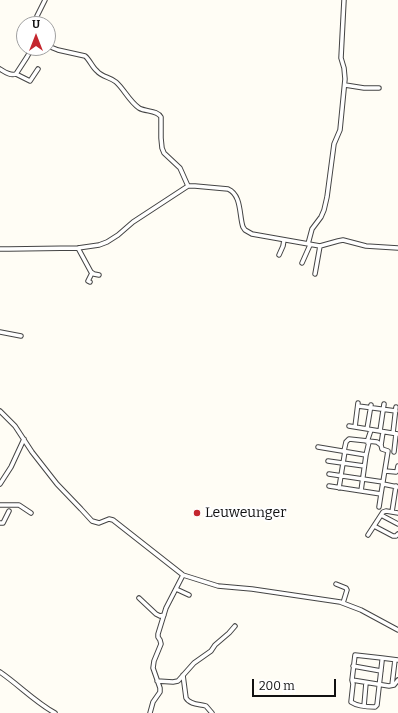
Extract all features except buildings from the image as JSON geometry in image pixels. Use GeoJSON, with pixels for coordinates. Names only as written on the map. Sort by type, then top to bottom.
{"type":"FeatureCollection","features":[{"type":"Feature","properties":{"kind":"street"},"geometry":{"type":"LineString","coordinates":[[37,16],[44,0]]}},
{"type":"Feature","properties":{"kind":"street"},"geometry":{"type":"LineString","coordinates":[[302,263],[309,244],[312,229],[321,217],[326,204],[334,144],[340,130],[345,85],[345,71],[341,58],[344,0]]}},
{"type":"Feature","properties":{"kind":"street"},"geometry":{"type":"LineString","coordinates":[[56,49],[85,56],[98,73],[116,82],[136,105],[146,111],[158,113],[160,115],[162,148],[164,153],[180,168],[188,186]]}},
{"type":"Feature","properties":{"kind":"street"},"geometry":{"type":"LineString","coordinates":[[16,74],[28,56]]}},
{"type":"Feature","properties":{"kind":"street"},"geometry":{"type":"LineString","coordinates":[[0,69],[13,75],[16,74],[30,82],[38,69]]}},
{"type":"Feature","properties":{"kind":"street"},"geometry":{"type":"LineString","coordinates":[[345,85],[364,88],[379,88]]}},
{"type":"Feature","properties":{"kind":"street"},"geometry":{"type":"LineString","coordinates":[[0,248],[9,250],[78,248],[89,247],[107,242],[133,222],[188,186],[202,186],[228,189],[232,191],[238,202],[243,228],[259,235],[320,246],[343,240],[366,246],[398,248]]}},
{"type":"Feature","properties":{"kind":"street"},"geometry":{"type":"LineString","coordinates":[[279,255],[284,240]]}},
{"type":"Feature","properties":{"kind":"street"},"geometry":{"type":"LineString","coordinates":[[315,274],[320,246]]}},
{"type":"Feature","properties":{"kind":"street"},"geometry":{"type":"LineString","coordinates":[[78,248],[92,273],[99,275]]}},
{"type":"Feature","properties":{"kind":"street"},"geometry":{"type":"LineString","coordinates":[[90,282],[88,281],[92,273]]}},
{"type":"Feature","properties":{"kind":"street"},"geometry":{"type":"LineString","coordinates":[[0,332],[21,336]]}},
{"type":"Feature","properties":{"kind":"street"},"geometry":{"type":"LineString","coordinates":[[339,488],[347,439],[377,442],[381,445],[382,449],[396,452],[396,409],[383,409],[358,404],[354,427]]}},
{"type":"Feature","properties":{"kind":"street"},"geometry":{"type":"LineString","coordinates":[[381,445],[384,404]]}},
{"type":"Feature","properties":{"kind":"street"},"geometry":{"type":"LineString","coordinates":[[361,491],[368,442],[371,406]]}},
{"type":"Feature","properties":{"kind":"street"},"geometry":{"type":"LineString","coordinates":[[0,411],[15,426],[56,484],[92,521],[99,523],[109,519],[113,520],[183,574],[218,586],[252,588],[343,603],[361,610],[398,630]]}},
{"type":"Feature","properties":{"kind":"street"},"geometry":{"type":"LineString","coordinates":[[349,426],[395,434]]}},
{"type":"Feature","properties":{"kind":"street"},"geometry":{"type":"LineString","coordinates":[[0,484],[11,467],[24,439]]}},
{"type":"Feature","properties":{"kind":"street"},"geometry":{"type":"LineString","coordinates":[[318,447],[366,455]]}},
{"type":"Feature","properties":{"kind":"street"},"geometry":{"type":"LineString","coordinates":[[379,507],[388,451]]}},
{"type":"Feature","properties":{"kind":"street"},"geometry":{"type":"LineString","coordinates":[[328,461],[364,466]]}},
{"type":"Feature","properties":{"kind":"street"},"geometry":{"type":"LineString","coordinates":[[385,471],[396,472],[398,466]]}},
{"type":"Feature","properties":{"kind":"street"},"geometry":{"type":"LineString","coordinates":[[329,474],[397,486],[392,512]]}},
{"type":"Feature","properties":{"kind":"street"},"geometry":{"type":"LineString","coordinates":[[329,486],[381,494]]}},
{"type":"Feature","properties":{"kind":"street"},"geometry":{"type":"LineString","coordinates":[[0,505],[19,505],[31,513]]}},
{"type":"Feature","properties":{"kind":"street"},"geometry":{"type":"LineString","coordinates":[[0,523],[3,523],[9,511]]}},
{"type":"Feature","properties":{"kind":"street"},"geometry":{"type":"LineString","coordinates":[[368,535],[384,511],[398,512]]}},
{"type":"Feature","properties":{"kind":"street"},"geometry":{"type":"LineString","coordinates":[[381,515],[398,524]]}},
{"type":"Feature","properties":{"kind":"street"},"geometry":{"type":"LineString","coordinates":[[374,526],[393,536],[398,534]]}},
{"type":"Feature","properties":{"kind":"street"},"geometry":{"type":"LineString","coordinates":[[150,713],[153,702],[160,692],[153,664],[161,644],[158,634],[166,608],[183,574]]}},
{"type":"Feature","properties":{"kind":"street"},"geometry":{"type":"LineString","coordinates":[[336,584],[346,588],[347,590],[343,603]]}},
{"type":"Feature","properties":{"kind":"street"},"geometry":{"type":"LineString","coordinates":[[176,589],[189,595]]}},
{"type":"Feature","properties":{"kind":"street"},"geometry":{"type":"LineString","coordinates":[[139,598],[157,615],[164,615]]}},
{"type":"Feature","properties":{"kind":"street"},"geometry":{"type":"LineString","coordinates":[[157,681],[178,682],[194,663],[211,651],[215,645],[235,626]]}},
{"type":"Feature","properties":{"kind":"street"},"geometry":{"type":"LineString","coordinates":[[382,658],[376,706],[364,706],[353,704],[351,702],[354,656],[356,655],[382,658],[396,660],[392,685]]}},
{"type":"Feature","properties":{"kind":"street"},"geometry":{"type":"LineString","coordinates":[[353,666],[381,671]]}},
{"type":"Feature","properties":{"kind":"street"},"geometry":{"type":"LineString","coordinates":[[0,672],[16,683],[35,701],[55,713]]}},
{"type":"Feature","properties":{"kind":"street"},"geometry":{"type":"LineString","coordinates":[[183,675],[187,700],[192,703],[206,706],[212,713]]}},
{"type":"Feature","properties":{"kind":"street"},"geometry":{"type":"LineString","coordinates":[[352,680],[389,686],[398,680],[393,677]]}},
{"type":"Feature","properties":{"kind":"street"},"geometry":{"type":"LineString","coordinates":[[364,706],[366,683]]}},
{"type":"Feature","properties":{"kind":"place","name":"Leuweunger"},"geometry":{"type":"Point","coordinates":[197,513]}}]}
